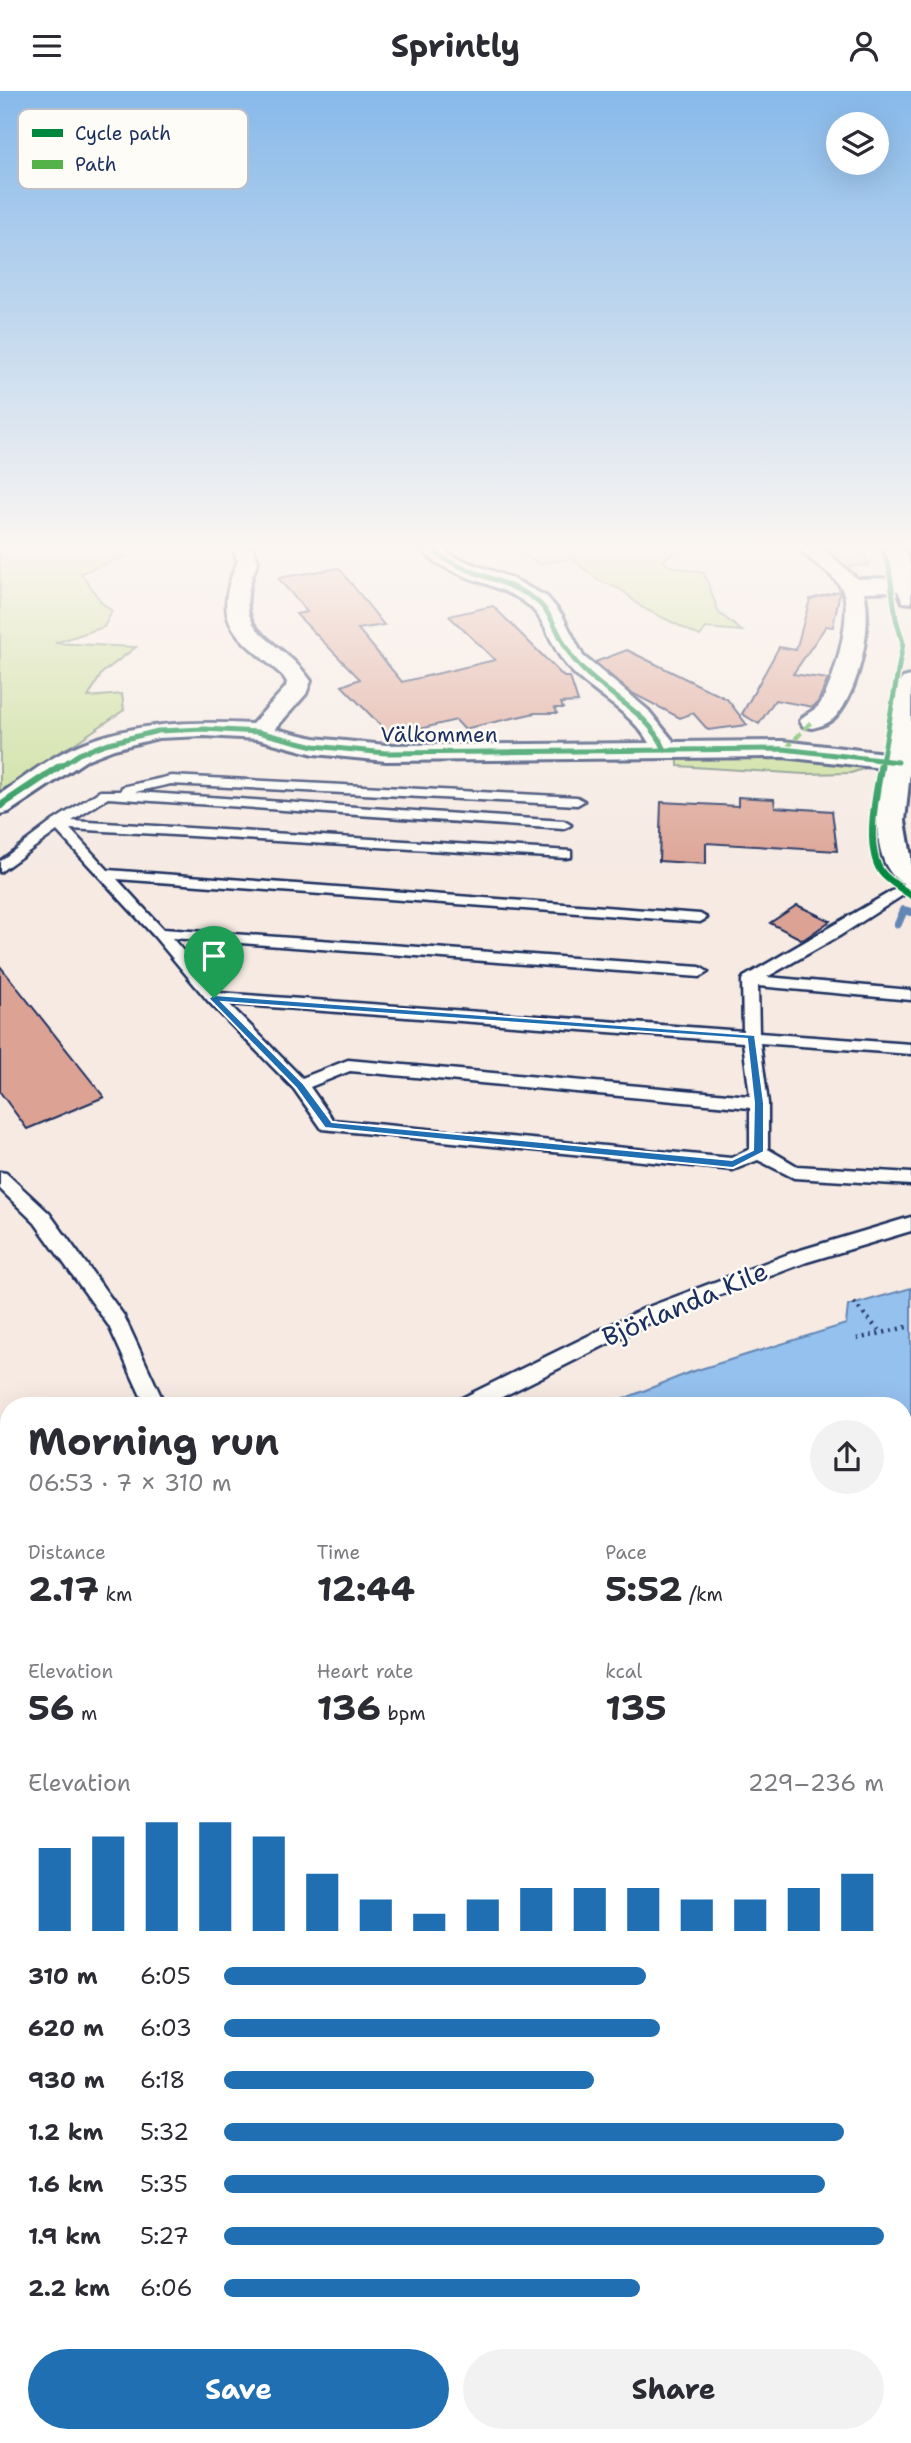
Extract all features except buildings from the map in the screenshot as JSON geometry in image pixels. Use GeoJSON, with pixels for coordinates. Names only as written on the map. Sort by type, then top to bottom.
{"type":"FeatureCollection","features":[{"type":"Feature","properties":{"kind":"street"},"geometry":{"type":"LineString","coordinates":[[258,732],[298,689],[299,681],[291,670],[273,657]]}},
{"type":"Feature","properties":{"kind":"street"},"geometry":{"type":"LineString","coordinates":[[572,657],[635,712],[663,742],[665,750]]}},
{"type":"Feature","properties":{"kind":"street"},"geometry":{"type":"LineString","coordinates":[[812,722],[830,709],[849,657]]}},
{"type":"Feature","properties":{"kind":"street"},"geometry":{"type":"LineString","coordinates":[[911,683],[893,804],[893,839],[898,863],[911,877]]}},
{"type":"Feature","properties":{"kind":"street","name":"Välkommen"},"geometry":{"type":"LineString","coordinates":[[0,806],[79,754],[105,744],[158,731],[204,729],[258,732],[314,746],[386,753],[806,750],[898,762]]}},
{"type":"Feature","properties":{"kind":"lane"},"geometry":{"type":"LineString","coordinates":[[0,868],[58,824],[105,794],[171,780],[576,801]]}},
{"type":"Feature","properties":{"kind":"lane"},"geometry":{"type":"LineString","coordinates":[[105,794],[564,825]]}},
{"type":"Feature","properties":{"kind":"lane"},"geometry":{"type":"LineString","coordinates":[[58,824],[566,854]]}},
{"type":"Feature","properties":{"kind":"lane"},"geometry":{"type":"LineString","coordinates":[[58,824],[159,933],[214,998],[300,1085],[328,1125],[733,1164],[759,1152]]}},
{"type":"Feature","properties":{"kind":"lane"},"geometry":{"type":"LineString","coordinates":[[105,874],[700,918]]}},
{"type":"Feature","properties":{"kind":"lane"},"geometry":{"type":"LineString","coordinates":[[750,980],[836,932],[911,884]]}},
{"type":"Feature","properties":{"kind":"lane"},"geometry":{"type":"LineString","coordinates":[[159,933],[700,972]]}},
{"type":"Feature","properties":{"kind":"lane"},"geometry":{"type":"LineString","coordinates":[[750,980],[911,995]]}},
{"type":"Feature","properties":{"kind":"lane"},"geometry":{"type":"LineString","coordinates":[[750,980],[751,1037],[759,1103],[759,1152]]}},
{"type":"Feature","properties":{"kind":"lane"},"geometry":{"type":"LineString","coordinates":[[214,998],[911,1049]]}},
{"type":"Feature","properties":{"kind":"lane"},"geometry":{"type":"LineString","coordinates":[[300,1085],[348,1065],[759,1103]]}},
{"type":"Feature","properties":{"kind":"lane"},"geometry":{"type":"LineString","coordinates":[[759,1152],[794,1172],[911,1179]]}},
{"type":"Feature","properties":{"kind":"lane"},"geometry":{"type":"LineString","coordinates":[[0,1178],[42,1218],[117,1322],[151,1397]]}},
{"type":"Feature","properties":{"kind":"lane","name":"Björlanda Kile"},"geometry":{"type":"LineString","coordinates":[[483,1397],[650,1314],[801,1257],[911,1224]]}},
{"type":"Feature","properties":{"kind":"path"},"geometry":{"type":"LineString","coordinates":[[854,1303],[881,1333]]}},
{"type":"Feature","properties":{"kind":"path"},"geometry":{"type":"LineString","coordinates":[[858,1339],[911,1326]]}},
{"type":"Feature","properties":{"kind":"green space"},"geometry":{"type":"Polygon","coordinates":[[[0,657],[123,657],[102,673],[88,697],[122,694],[124,710],[0,794],[0,657]]]}},
{"type":"Feature","properties":{"kind":"green space"},"geometry":{"type":"Polygon","coordinates":[[[770,754],[851,763],[863,769],[851,773],[804,774],[678,766],[678,755],[770,754]]]}},
{"type":"Feature","properties":{"kind":"water"},"geometry":{"type":"Polygon","coordinates":[[[911,1288],[911,1397],[628,1397],[691,1372],[846,1324],[848,1306],[911,1288]]]}},
{"type":"Feature","properties":{"kind":"waterway"},"geometry":{"type":"LineString","coordinates":[[898,924],[904,910],[911,912]]}},
{"type":"Feature","properties":{"kind":"marked path"},"geometry":{"type":"LineString","coordinates":[[786,749],[812,721]]}},
{"type":"Feature","properties":{"kind":"cycle path"},"geometry":{"type":"LineString","coordinates":[[572,657],[585,671],[651,727],[665,750]]}},
{"type":"Feature","properties":{"kind":"cycle path"},"geometry":{"type":"LineString","coordinates":[[901,657],[874,806],[874,858],[883,874],[911,895]]}},
{"type":"Feature","properties":{"kind":"cycle path"},"geometry":{"type":"LineString","coordinates":[[0,806],[79,754],[105,744],[158,731],[204,729],[258,732],[314,746],[386,753],[783,749],[898,762]]}},
{"type":"Feature","properties":{"kind":"route"},"geometry":{"type":"LineString","coordinates":[[214,998],[751,1037],[759,1103],[759,1152],[733,1164],[328,1125],[300,1085],[214,998]]}}]}
